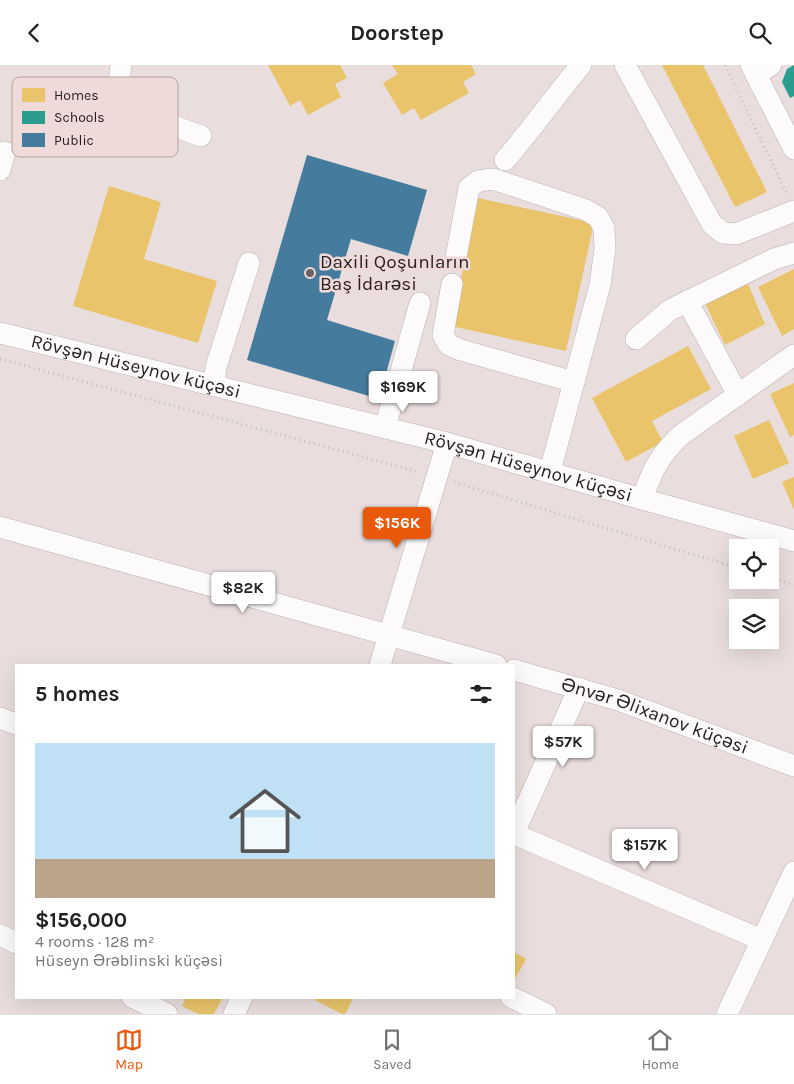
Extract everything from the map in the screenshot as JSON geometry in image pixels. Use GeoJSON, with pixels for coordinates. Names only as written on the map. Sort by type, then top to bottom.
{"type":"FeatureCollection","features":[{"type":"Feature","properties":{"kind":"street"},"geometry":{"type":"LineString","coordinates":[[505,160],[528,133],[559,90],[581,65]]}},
{"type":"Feature","properties":{"kind":"street"},"geometry":{"type":"LineString","coordinates":[[625,65],[712,224],[723,233],[736,234],[792,205]]}},
{"type":"Feature","properties":{"kind":"street"},"geometry":{"type":"LineString","coordinates":[[760,68],[794,149]]}},
{"type":"Feature","properties":{"kind":"street"},"geometry":{"type":"LineString","coordinates":[[178,128],[201,136]]}},
{"type":"Feature","properties":{"kind":"street"},"geometry":{"type":"LineString","coordinates":[[456,257],[469,188],[478,181],[493,179],[586,210],[598,217],[604,228],[605,249],[600,285],[553,460],[548,472]]}},
{"type":"Feature","properties":{"kind":"street"},"geometry":{"type":"LineString","coordinates":[[636,339],[670,310],[774,259],[794,253]]}},
{"type":"Feature","properties":{"kind":"street"},"geometry":{"type":"LineString","coordinates":[[214,385],[216,367],[249,263]]}},
{"type":"Feature","properties":{"kind":"street"},"geometry":{"type":"LineString","coordinates":[[452,284],[443,335],[449,345],[460,350],[574,382]]}},
{"type":"Feature","properties":{"kind":"street"},"geometry":{"type":"LineString","coordinates":[[687,301],[738,395]]}},
{"type":"Feature","properties":{"kind":"street"},"geometry":{"type":"LineString","coordinates":[[385,428],[420,303]]}},
{"type":"Feature","properties":{"kind":"street","name":"Rövşən Hüseynov küçəsi"},"geometry":{"type":"LineString","coordinates":[[0,333],[447,443],[794,541]]}},
{"type":"Feature","properties":{"kind":"street"},"geometry":{"type":"LineString","coordinates":[[642,499],[652,471],[672,443],[794,355]]}},
{"type":"Feature","properties":{"kind":"street"},"geometry":{"type":"LineString","coordinates":[[380,664],[447,443]]}},
{"type":"Feature","properties":{"kind":"street"},"geometry":{"type":"LineString","coordinates":[[0,527],[492,664]]}},
{"type":"Feature","properties":{"kind":"street","name":"Ənvər Əlixanov küçəsi"},"geometry":{"type":"LineString","coordinates":[[515,670],[618,700],[794,766]]}},
{"type":"Feature","properties":{"kind":"street"},"geometry":{"type":"LineString","coordinates":[[515,832],[579,688]]}},
{"type":"Feature","properties":{"kind":"street"},"geometry":{"type":"LineString","coordinates":[[0,718],[15,724]]}},
{"type":"Feature","properties":{"kind":"street"},"geometry":{"type":"LineString","coordinates":[[515,834],[762,940]]}},
{"type":"Feature","properties":{"kind":"street"},"geometry":{"type":"LineString","coordinates":[[727,1014],[794,872]]}},
{"type":"Feature","properties":{"kind":"street"},"geometry":{"type":"LineString","coordinates":[[0,935],[15,942]]}},
{"type":"Feature","properties":{"kind":"street"},"geometry":{"type":"LineString","coordinates":[[136,999],[167,1014]]}},
{"type":"Feature","properties":{"kind":"street"},"geometry":{"type":"LineString","coordinates":[[234,1014],[241,999]]}},
{"type":"Feature","properties":{"kind":"street"},"geometry":{"type":"LineString","coordinates":[[515,999],[546,1014]]}},
{"type":"Feature","properties":{"kind":"path"},"geometry":{"type":"LineString","coordinates":[[725,65],[792,205]]}},
{"type":"Feature","properties":{"kind":"path"},"geometry":{"type":"LineString","coordinates":[[0,359],[438,477],[729,565]]}},
{"type":"Feature","properties":{"kind":"path"},"geometry":{"type":"LineString","coordinates":[[779,580],[794,585]]}},
{"type":"Feature","properties":{"kind":"building: Homes"},"geometry":{"type":"Polygon","coordinates":[[[268,65],[340,65],[347,78],[335,84],[341,97],[308,115],[300,100],[290,106],[268,65]]]}},
{"type":"Feature","properties":{"kind":"building: Homes"},"geometry":{"type":"Polygon","coordinates":[[[392,65],[471,65],[476,74],[463,82],[469,93],[421,120],[414,108],[402,115],[383,83],[398,74],[392,65]]]}},
{"type":"Feature","properties":{"kind":"building: Homes"},"geometry":{"type":"Polygon","coordinates":[[[662,65],[703,65],[767,192],[735,207],[662,65]]]}},
{"type":"Feature","properties":{"kind":"building: Homes"},"geometry":{"type":"Polygon","coordinates":[[[109,186],[161,202],[144,259],[217,281],[198,343],[73,306],[109,186]]]}},
{"type":"Feature","properties":{"kind":"building: Homes"},"geometry":{"type":"Polygon","coordinates":[[[478,198],[594,223],[566,351],[451,326],[478,198]]]}},
{"type":"Feature","properties":{"kind":"building: Homes"},"geometry":{"type":"Polygon","coordinates":[[[794,269],[794,329],[782,336],[758,287],[794,269]]]}},
{"type":"Feature","properties":{"kind":"building: Homes"},"geometry":{"type":"Polygon","coordinates":[[[746,279],[765,324],[725,345],[703,299],[746,279]]]}},
{"type":"Feature","properties":{"kind":"building: Homes"},"geometry":{"type":"Polygon","coordinates":[[[688,346],[711,389],[652,421],[663,442],[626,462],[592,398],[688,346]]]}},
{"type":"Feature","properties":{"kind":"building: Homes"},"geometry":{"type":"Polygon","coordinates":[[[794,383],[794,435],[790,437],[770,394],[794,383]]]}},
{"type":"Feature","properties":{"kind":"building: Homes"},"geometry":{"type":"Polygon","coordinates":[[[769,420],[789,463],[753,479],[734,436],[769,420]]]}},
{"type":"Feature","properties":{"kind":"building: Homes"},"geometry":{"type":"Polygon","coordinates":[[[794,477],[794,510],[782,482],[794,477]]]}},
{"type":"Feature","properties":{"kind":"building: Homes"},"geometry":{"type":"Polygon","coordinates":[[[515,953],[526,959],[515,979],[515,953]]]}},
{"type":"Feature","properties":{"kind":"building: Homes"},"geometry":{"type":"Polygon","coordinates":[[[185,999],[222,999],[214,1014],[198,1014],[182,1006],[185,999]]]}},
{"type":"Feature","properties":{"kind":"building: Homes"},"geometry":{"type":"Polygon","coordinates":[[[316,999],[353,999],[345,1014],[316,999]]]}},
{"type":"Feature","properties":{"kind":"building: Schools"},"geometry":{"type":"Polygon","coordinates":[[[794,65],[794,96],[790,98],[782,82],[787,69],[794,65]]]}},
{"type":"Feature","properties":{"kind":"building: Public"},"geometry":{"type":"Polygon","coordinates":[[[307,155],[427,190],[408,256],[351,239],[327,320],[395,341],[379,399],[247,360],[307,155]]]}},
{"type":"Feature","properties":{"kind":"place","name":"Daxili Qoşunların Baş İdarəsi"},"geometry":{"type":"Point","coordinates":[310,273]}}]}
